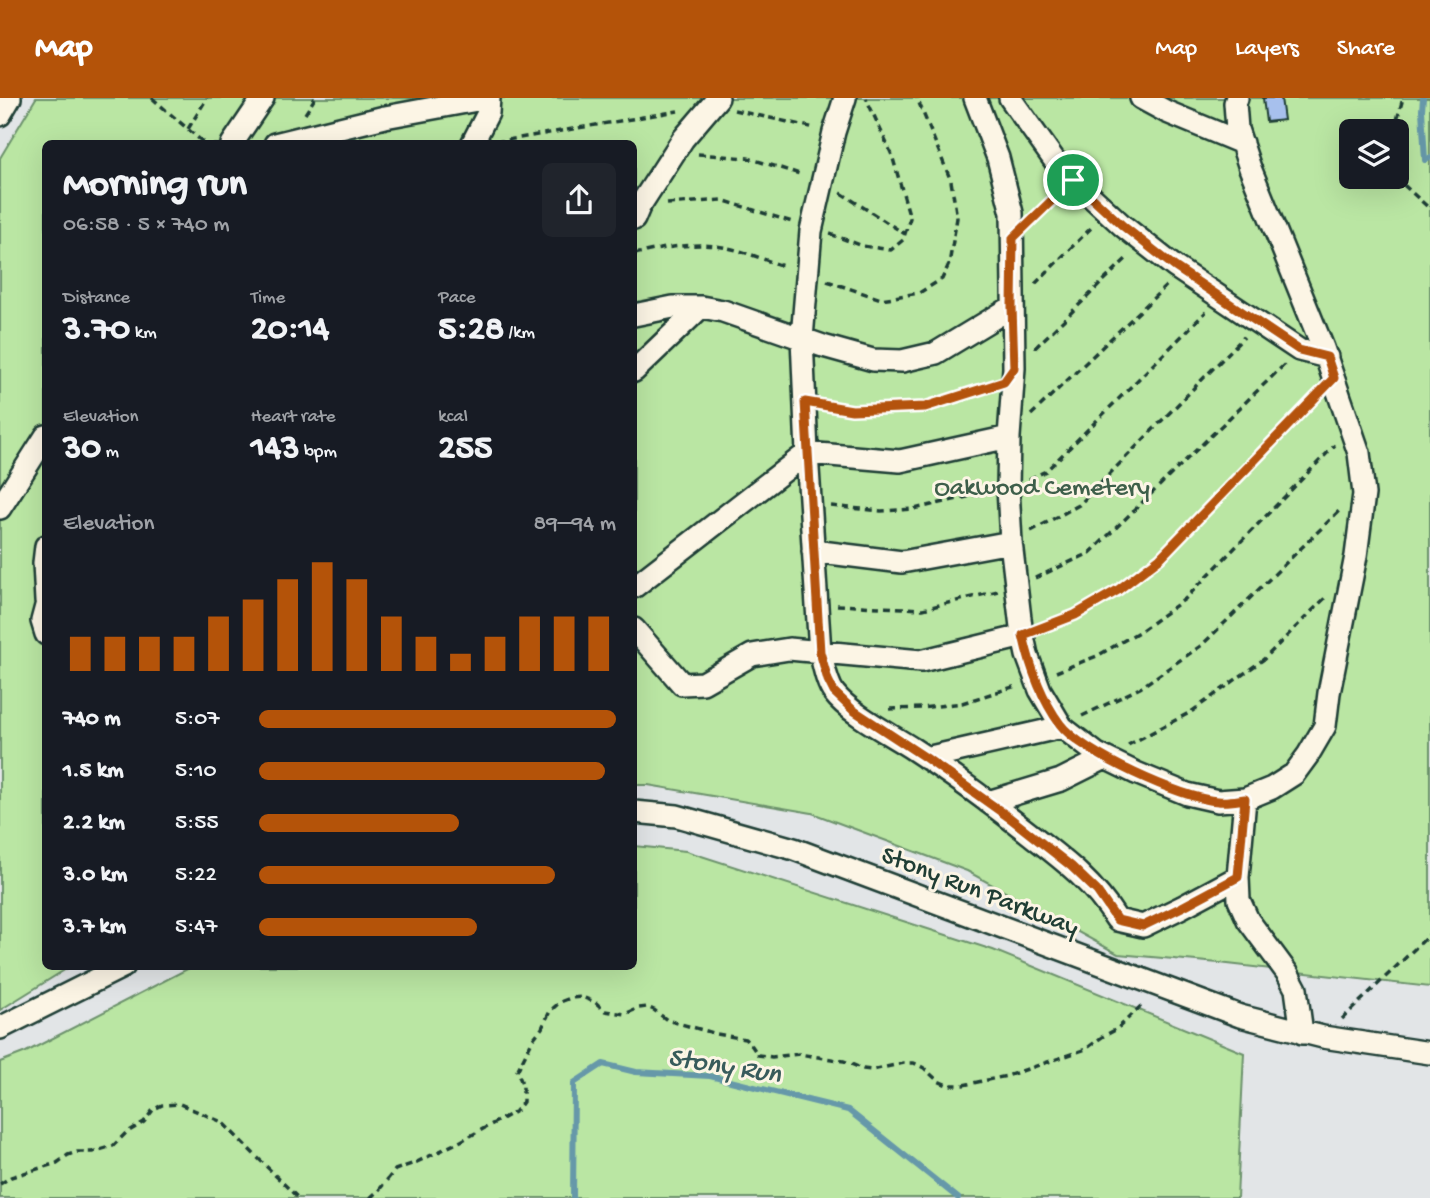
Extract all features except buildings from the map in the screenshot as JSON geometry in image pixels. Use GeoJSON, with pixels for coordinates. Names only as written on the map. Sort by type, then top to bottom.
{"type":"FeatureCollection","features":[{"type":"Feature","properties":{"kind":"street"},"geometry":{"type":"LineString","coordinates":[[0,115],[10,98]]}},
{"type":"Feature","properties":{"kind":"street"},"geometry":{"type":"LineString","coordinates":[[235,140],[263,98]]}},
{"type":"Feature","properties":{"kind":"street"},"geometry":{"type":"LineString","coordinates":[[291,140],[385,117],[489,98],[488,113],[474,140]]}},
{"type":"Feature","properties":{"kind":"street"},"geometry":{"type":"LineString","coordinates":[[845,98],[834,132],[811,231],[802,338],[820,652],[834,692],[853,710],[988,802],[1071,866],[1097,891],[1117,920],[1143,926],[1238,877]]}},
{"type":"Feature","properties":{"kind":"street"},"geometry":{"type":"LineString","coordinates":[[975,98],[998,158],[1012,213],[1014,368],[1008,488],[1016,587],[1027,655],[1040,690],[1062,727],[1097,754],[1186,794],[1218,801],[1245,799],[1272,788],[1294,774],[1325,726],[1364,494],[1359,453],[1327,357],[1250,168],[1237,129],[1237,98]]}},
{"type":"Feature","properties":{"kind":"street"},"geometry":{"type":"LineString","coordinates":[[1010,98],[1060,168],[1143,242],[1181,271],[1299,350],[1327,357]]}},
{"type":"Feature","properties":{"kind":"street"},"geometry":{"type":"LineString","coordinates":[[1141,98],[1169,105],[1242,143]]}},
{"type":"Feature","properties":{"kind":"street"},"geometry":{"type":"LineString","coordinates":[[637,211],[683,139],[715,102]]}},
{"type":"Feature","properties":{"kind":"street"},"geometry":{"type":"LineString","coordinates":[[637,314],[673,307],[701,307],[723,311],[873,360],[902,361],[936,353],[1012,307]]}},
{"type":"Feature","properties":{"kind":"street"},"geometry":{"type":"LineString","coordinates":[[637,368],[701,307]]}},
{"type":"Feature","properties":{"kind":"street"},"geometry":{"type":"LineString","coordinates":[[637,585],[807,453],[901,461],[1009,437]]}},
{"type":"Feature","properties":{"kind":"street"},"geometry":{"type":"LineString","coordinates":[[0,509],[42,442]]}},
{"type":"Feature","properties":{"kind":"street"},"geometry":{"type":"LineString","coordinates":[[813,551],[902,562],[1011,542]]}},
{"type":"Feature","properties":{"kind":"street"},"geometry":{"type":"LineString","coordinates":[[637,632],[682,684],[703,683],[752,655],[789,649],[921,661],[1023,635]]}},
{"type":"Feature","properties":{"kind":"street"},"geometry":{"type":"LineString","coordinates":[[926,758],[1062,727]]}},
{"type":"Feature","properties":{"kind":"street"},"geometry":{"type":"LineString","coordinates":[[988,802],[1061,780],[1105,758]]}},
{"type":"Feature","properties":{"kind":"street"},"geometry":{"type":"LineString","coordinates":[[1245,799],[1238,877],[1239,900],[1248,920],[1296,989],[1302,1033]]}},
{"type":"Feature","properties":{"kind":"street","name":"Stony Run Parkway"},"geometry":{"type":"LineString","coordinates":[[637,812],[677,816],[794,849],[1240,1016],[1323,1037],[1430,1052]]}},
{"type":"Feature","properties":{"kind":"street"},"geometry":{"type":"LineString","coordinates":[[0,1028],[116,970]]}},
{"type":"Feature","properties":{"kind":"path"},"geometry":{"type":"LineString","coordinates":[[152,98],[200,140]]}},
{"type":"Feature","properties":{"kind":"path"},"geometry":{"type":"LineString","coordinates":[[161,106],[166,98]]}},
{"type":"Feature","properties":{"kind":"path"},"geometry":{"type":"LineString","coordinates":[[188,129],[207,98]]}},
{"type":"Feature","properties":{"kind":"path"},"geometry":{"type":"LineString","coordinates":[[637,253],[694,245],[727,248],[881,299],[919,293],[942,279],[949,264],[957,218],[951,181],[917,98]]}},
{"type":"Feature","properties":{"kind":"path"},"geometry":{"type":"LineString","coordinates":[[1397,119],[1403,98]]}},
{"type":"Feature","properties":{"kind":"path"},"geometry":{"type":"LineString","coordinates":[[507,140],[715,102],[834,132]]}},
{"type":"Feature","properties":{"kind":"path"},"geometry":{"type":"LineString","coordinates":[[675,152],[748,158],[822,182],[905,234]]}},
{"type":"Feature","properties":{"kind":"path"},"geometry":{"type":"LineString","coordinates":[[1013,238],[1073,180]]}},
{"type":"Feature","properties":{"kind":"path"},"geometry":{"type":"LineString","coordinates":[[1408,189],[1430,209]]}},
{"type":"Feature","properties":{"kind":"path"},"geometry":{"type":"LineString","coordinates":[[1012,307],[1107,211]]}},
{"type":"Feature","properties":{"kind":"path"},"geometry":{"type":"LineString","coordinates":[[805,402],[852,410],[925,407],[1004,382],[1014,368],[1143,242]]}},
{"type":"Feature","properties":{"kind":"path"},"geometry":{"type":"LineString","coordinates":[[1009,437],[1181,271]]}},
{"type":"Feature","properties":{"kind":"path"},"geometry":{"type":"LineString","coordinates":[[1011,542],[1079,505],[1258,323]]}},
{"type":"Feature","properties":{"kind":"path"},"geometry":{"type":"LineString","coordinates":[[817,604],[923,609],[1016,587],[1090,553],[1299,350]]}},
{"type":"Feature","properties":{"kind":"path"},"geometry":{"type":"LineString","coordinates":[[1023,635],[1086,609],[1118,590],[1160,558],[1334,378]]}},
{"type":"Feature","properties":{"kind":"path"},"geometry":{"type":"LineString","coordinates":[[853,710],[922,708],[962,703],[1036,680],[1097,656],[1142,630],[1185,599],[1351,429]]}},
{"type":"Feature","properties":{"kind":"path"},"geometry":{"type":"LineString","coordinates":[[1062,727],[1140,688],[1202,645],[1363,488]]}},
{"type":"Feature","properties":{"kind":"path"},"geometry":{"type":"LineString","coordinates":[[1105,758],[1191,712],[1264,659],[1353,570]]}},
{"type":"Feature","properties":{"kind":"path"},"geometry":{"type":"LineString","coordinates":[[1323,1037],[1430,934]]}},
{"type":"Feature","properties":{"kind":"path"},"geometry":{"type":"LineString","coordinates":[[370,1198],[395,1170],[461,1141],[516,1111],[523,1102],[523,1086],[517,1071],[550,1010],[570,998],[582,997],[595,1002],[605,1011],[625,1014],[647,1007],[667,1020],[745,1040],[758,1055],[772,1057],[799,1054],[844,1061],[872,1070],[914,1063],[938,1081],[947,1085],[963,1085],[1007,1076],[1086,1049],[1117,1030],[1161,987]]}},
{"type":"Feature","properties":{"kind":"path"},"geometry":{"type":"LineString","coordinates":[[0,1184],[11,1177],[57,1163],[77,1152],[92,1152],[113,1146],[126,1133],[144,1122],[153,1110],[162,1105],[180,1104],[222,1122],[298,1198]]}},
{"type":"Feature","properties":{"kind":"green space","name":"Oakwood Cemetery"},"geometry":{"type":"Polygon","coordinates":[[[36,98],[1430,98],[1430,987],[1118,954],[967,871],[812,813],[637,785],[637,140],[42,140],[42,970],[65,970],[0,1010],[0,158],[36,98]]]}},
{"type":"Feature","properties":{"kind":"green space"},"geometry":{"type":"Polygon","coordinates":[[[637,846],[686,851],[993,950],[1244,1053],[1237,1198],[0,1198],[0,1062],[26,1052],[185,970],[637,970],[637,846]]]}},
{"type":"Feature","properties":{"kind":"waterway"},"geometry":{"type":"LineString","coordinates":[[1423,98],[1425,160],[1430,158]]}},
{"type":"Feature","properties":{"kind":"waterway","name":"Stony Run"},"geometry":{"type":"LineString","coordinates":[[573,1198],[574,1083],[603,1064],[636,1072],[710,1076],[848,1110],[958,1198]]}},
{"type":"Feature","properties":{"kind":"route"},"geometry":{"type":"LineString","coordinates":[[1073,180],[1123,226],[1242,314],[1299,350],[1327,357],[1334,378],[1160,558],[1118,590],[1075,615],[1023,635],[1040,690],[1062,727],[1097,754],[1186,794],[1218,801],[1245,799],[1238,877],[1143,926],[1117,920],[1097,891],[1071,866],[1010,818],[853,710],[834,692],[820,652],[805,402],[852,410],[925,407],[1004,382],[1014,368],[1013,238],[1073,180]]}}]}
